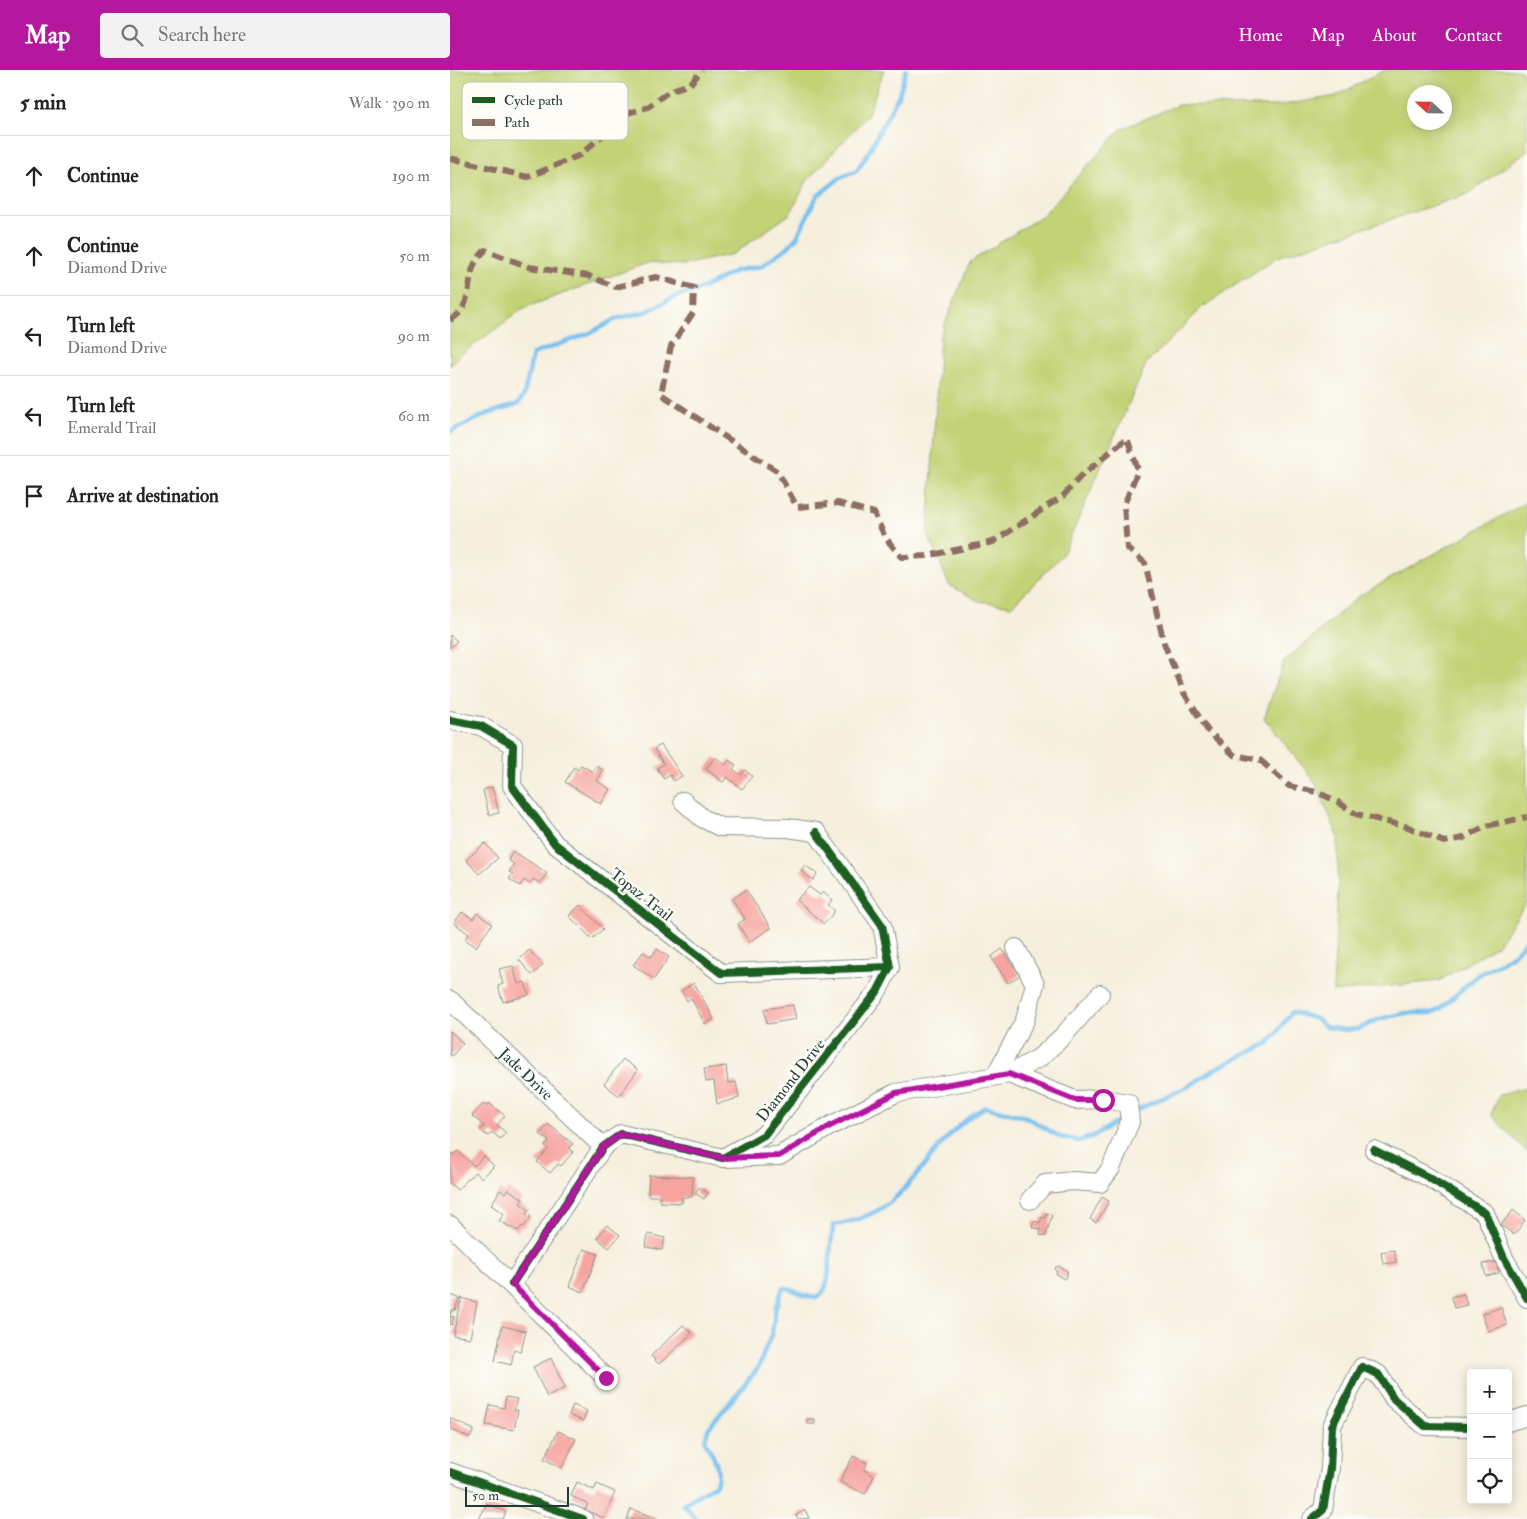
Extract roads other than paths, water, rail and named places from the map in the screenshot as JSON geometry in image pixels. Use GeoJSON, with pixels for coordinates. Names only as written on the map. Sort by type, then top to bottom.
{"type":"FeatureCollection","features":[{"type":"Feature","properties":{"kind":"street","name":"Topaz Trail"},"geometry":{"type":"LineString","coordinates":[[450,720],[481,726],[512,745],[512,786],[556,844],[721,973],[890,968]]}},
{"type":"Feature","properties":{"kind":"street"},"geometry":{"type":"LineString","coordinates":[[683,801],[702,818],[720,827],[788,828],[816,832],[882,925],[890,968]]}},
{"type":"Feature","properties":{"kind":"street"},"geometry":{"type":"LineString","coordinates":[[1002,1075],[1025,1020],[1035,984],[1016,948]]}},
{"type":"Feature","properties":{"kind":"street","name":"Diamond Drive"},"geometry":{"type":"LineString","coordinates":[[723,1158],[764,1135],[877,992],[890,968]]}},
{"type":"Feature","properties":{"kind":"street"},"geometry":{"type":"LineString","coordinates":[[512,1284],[603,1147],[621,1134],[723,1158],[779,1156],[832,1125],[896,1093],[1002,1075],[1039,1058],[1062,1037],[1100,994]]}},
{"type":"Feature","properties":{"kind":"street","name":"Jade Drive"},"geometry":{"type":"LineString","coordinates":[[450,1000],[603,1147]]}},
{"type":"Feature","properties":{"kind":"street"},"geometry":{"type":"LineString","coordinates":[[1002,1075],[1075,1100],[1128,1102],[1130,1122],[1111,1168],[1100,1183],[1072,1181],[1045,1184],[1030,1200]]}},
{"type":"Feature","properties":{"kind":"street"},"geometry":{"type":"LineString","coordinates":[[1374,1150],[1428,1177],[1486,1213],[1504,1258],[1527,1298]]}},
{"type":"Feature","properties":{"kind":"street"},"geometry":{"type":"LineString","coordinates":[[450,1225],[606,1378]]}},
{"type":"Feature","properties":{"kind":"street"},"geometry":{"type":"LineString","coordinates":[[1312,1519],[1323,1510],[1330,1469],[1332,1426],[1362,1367],[1378,1374],[1394,1399],[1425,1426],[1467,1428]]}},
{"type":"Feature","properties":{"kind":"street"},"geometry":{"type":"LineString","coordinates":[[1512,1421],[1527,1416]]}},
{"type":"Feature","properties":{"kind":"street"},"geometry":{"type":"LineString","coordinates":[[450,1472],[583,1519]]}},
{"type":"Feature","properties":{"kind":"waterway"},"geometry":{"type":"LineString","coordinates":[[450,432],[487,414],[518,404],[524,395],[533,354],[590,333],[616,319],[648,311],[675,297],[703,288],[735,271],[761,266],[788,247],[797,237],[817,196],[840,178],[856,171],[867,155],[899,94],[906,70]]}},
{"type":"Feature","properties":{"kind":"waterway"},"geometry":{"type":"LineString","coordinates":[[1134,1111],[1187,1087],[1217,1068],[1269,1043],[1292,1012],[1316,1019],[1326,1027],[1345,1030],[1359,1029],[1379,1019],[1405,1013],[1432,1013],[1440,1009],[1478,975],[1513,955],[1527,940]]}},
{"type":"Feature","properties":{"kind":"waterway"},"geometry":{"type":"LineString","coordinates":[[696,1519],[683,1504],[716,1484],[718,1478],[715,1461],[705,1441],[708,1429],[758,1368],[772,1333],[776,1306],[783,1288],[812,1297],[822,1294],[828,1277],[834,1225],[867,1216],[890,1202],[947,1138],[971,1116],[985,1107],[1026,1117],[1060,1137],[1079,1141],[1094,1136],[1125,1117]]}}]}
